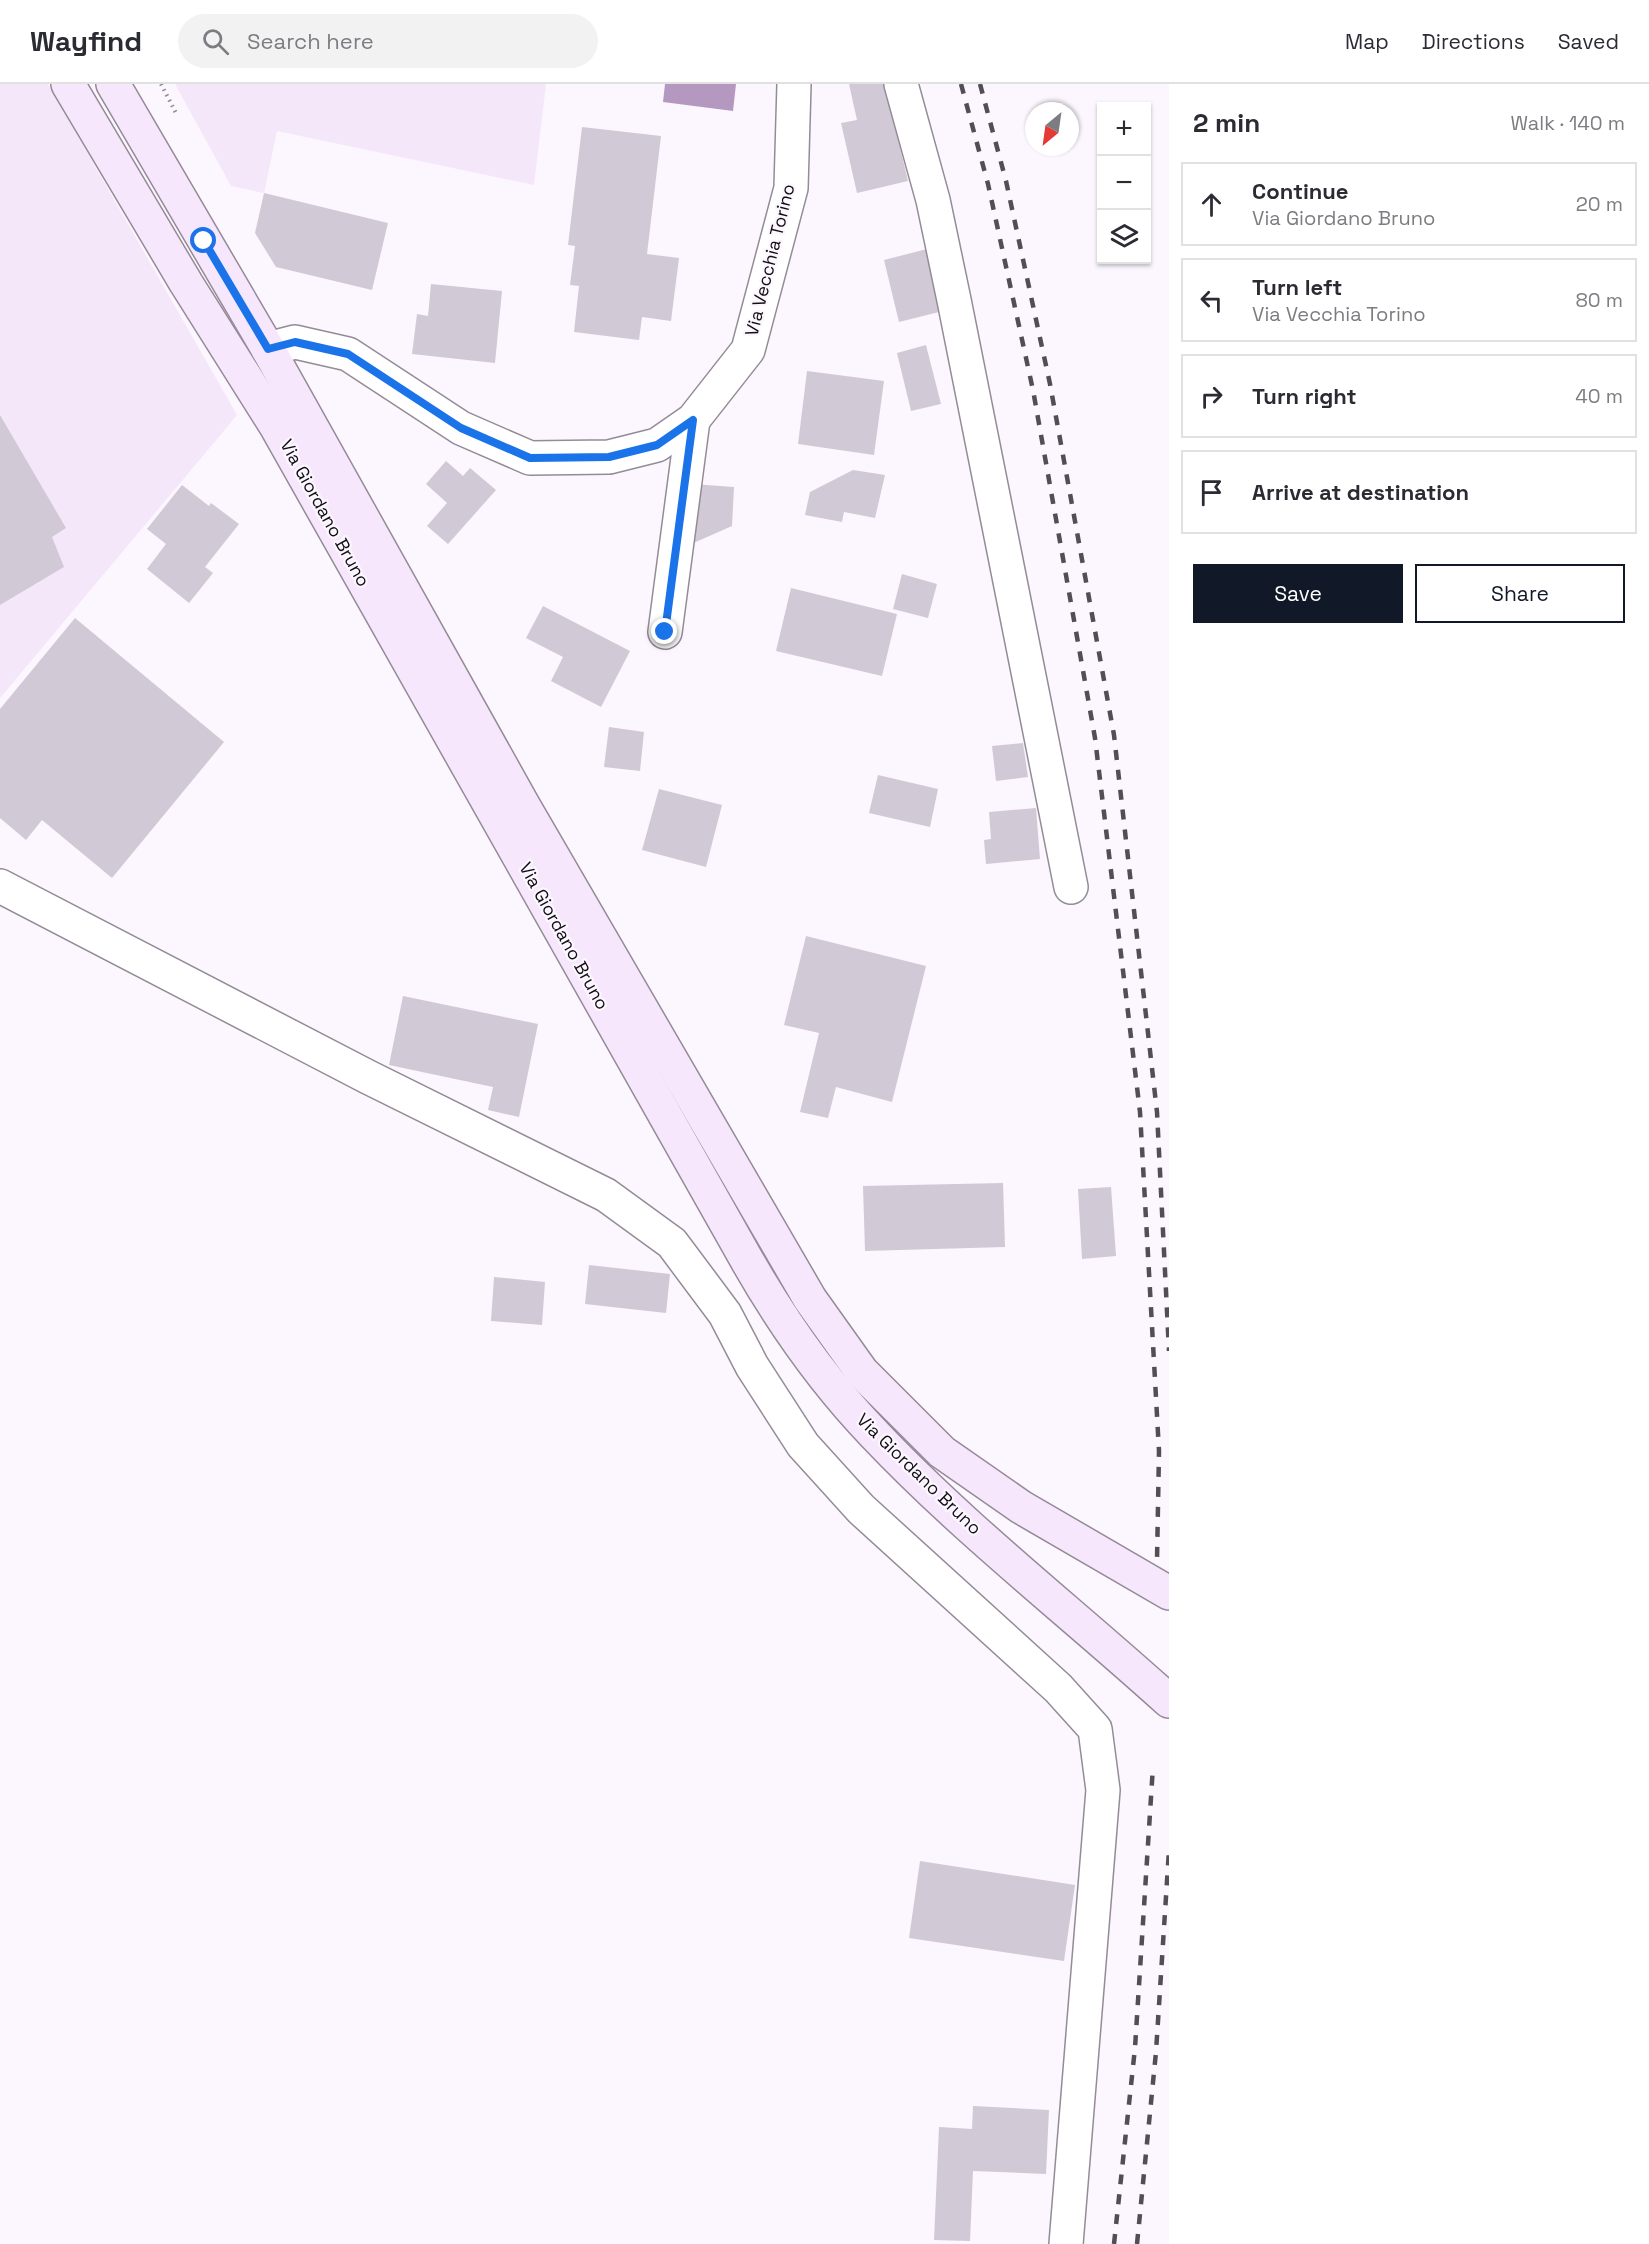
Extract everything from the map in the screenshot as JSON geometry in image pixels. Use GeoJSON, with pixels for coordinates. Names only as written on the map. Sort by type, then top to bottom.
{"type":"FeatureCollection","features":[{"type":"Feature","properties":{"kind":"main road","name":"Via Giordano Bruno"},"geometry":{"type":"LineString","coordinates":[[68,84],[276,426],[751,1268],[803,1349],[874,1435],[952,1510],[1169,1701]]}},
{"type":"Feature","properties":{"kind":"main road","name":"Via Giordano Bruno"},"geometry":{"type":"LineString","coordinates":[[113,84],[268,349],[523,805],[810,1299],[862,1372],[942,1452],[1021,1506],[1169,1593]]}},
{"type":"Feature","properties":{"kind":"street","name":"Via Vecchia Torino"},"geometry":{"type":"LineString","coordinates":[[268,349],[295,342],[348,354],[461,428],[530,458],[609,457],[657,445],[693,420],[748,350],[791,188],[794,84]]}},
{"type":"Feature","properties":{"kind":"street"},"geometry":{"type":"LineString","coordinates":[[901,84],[933,200],[950,277],[1071,887]]}},
{"type":"Feature","properties":{"kind":"street"},"geometry":{"type":"LineString","coordinates":[[665,632],[693,420]]}},
{"type":"Feature","properties":{"kind":"street"},"geometry":{"type":"LineString","coordinates":[[0,886],[368,1077],[606,1195],[672,1243],[725,1314],[752,1366],[803,1445],[861,1509],[1058,1688],[1095,1729],[1102,1790],[1066,2244]]}},
{"type":"Feature","properties":{"kind":"shaded area"},"geometry":{"type":"Polygon","coordinates":[[[0,84],[48,84],[237,415],[0,698],[0,84]]]}},
{"type":"Feature","properties":{"kind":"shaded area"},"geometry":{"type":"Polygon","coordinates":[[[175,84],[546,84],[534,185],[277,131],[264,193],[231,186],[175,84]]]}},
{"type":"Feature","properties":{"kind":"shaded area"},"geometry":{"type":"Polygon","coordinates":[[[665,84],[736,84],[733,111],[663,102],[665,84]]]}},
{"type":"Feature","properties":{"kind":"building"},"geometry":{"type":"Polygon","coordinates":[[[849,84],[885,84],[908,181],[857,193],[841,123],[857,120],[849,84]]]}},
{"type":"Feature","properties":{"kind":"building"},"geometry":{"type":"Polygon","coordinates":[[[582,127],[661,136],[647,254],[679,258],[671,321],[642,317],[639,340],[574,332],[579,286],[570,285],[575,246],[568,245],[582,127]]]}},
{"type":"Feature","properties":{"kind":"building"},"geometry":{"type":"Polygon","coordinates":[[[264,193],[388,223],[372,290],[276,267],[255,233],[264,193]]]}},
{"type":"Feature","properties":{"kind":"building"},"geometry":{"type":"Polygon","coordinates":[[[927,249],[943,311],[899,322],[884,260],[927,249]]]}},
{"type":"Feature","properties":{"kind":"building"},"geometry":{"type":"Polygon","coordinates":[[[431,284],[502,291],[495,363],[412,354],[417,314],[428,316],[431,284]]]}},
{"type":"Feature","properties":{"kind":"building"},"geometry":{"type":"Polygon","coordinates":[[[926,345],[941,404],[911,411],[897,353],[926,345]]]}},
{"type":"Feature","properties":{"kind":"building"},"geometry":{"type":"Polygon","coordinates":[[[807,371],[884,381],[874,455],[798,444],[807,371]]]}},
{"type":"Feature","properties":{"kind":"building"},"geometry":{"type":"Polygon","coordinates":[[[0,415],[66,528],[52,537],[64,567],[0,605],[0,415]]]}},
{"type":"Feature","properties":{"kind":"building"},"geometry":{"type":"Polygon","coordinates":[[[446,461],[463,476],[470,468],[496,490],[448,544],[427,526],[447,503],[426,484],[446,461]]]}},
{"type":"Feature","properties":{"kind":"building"},"geometry":{"type":"Polygon","coordinates":[[[853,470],[885,475],[875,518],[844,512],[842,522],[805,515],[810,492],[853,470]]]}},
{"type":"Feature","properties":{"kind":"building"},"geometry":{"type":"Polygon","coordinates":[[[692,484],[734,487],[732,526],[689,545],[692,484]]]}},
{"type":"Feature","properties":{"kind":"building"},"geometry":{"type":"Polygon","coordinates":[[[182,485],[209,506],[211,503],[239,524],[205,567],[213,573],[189,603],[147,569],[166,544],[147,529],[182,485]]]}},
{"type":"Feature","properties":{"kind":"building"},"geometry":{"type":"Polygon","coordinates":[[[902,574],[937,584],[928,618],[893,609],[902,574]]]}},
{"type":"Feature","properties":{"kind":"building"},"geometry":{"type":"Polygon","coordinates":[[[791,588],[897,614],[882,676],[776,651],[791,588]]]}},
{"type":"Feature","properties":{"kind":"building"},"geometry":{"type":"Polygon","coordinates":[[[543,606],[630,651],[601,707],[551,681],[563,657],[526,638],[543,606]]]}},
{"type":"Feature","properties":{"kind":"building"},"geometry":{"type":"Polygon","coordinates":[[[75,618],[224,742],[112,878],[42,820],[26,840],[0,818],[0,709],[75,618]]]}},
{"type":"Feature","properties":{"kind":"building"},"geometry":{"type":"Polygon","coordinates":[[[609,727],[644,732],[640,771],[604,767],[609,727]]]}},
{"type":"Feature","properties":{"kind":"building"},"geometry":{"type":"Polygon","coordinates":[[[1023,743],[1028,777],[996,781],[992,746],[1023,743]]]}},
{"type":"Feature","properties":{"kind":"building"},"geometry":{"type":"Polygon","coordinates":[[[878,775],[938,789],[930,827],[869,813],[878,775]]]}},
{"type":"Feature","properties":{"kind":"building"},"geometry":{"type":"Polygon","coordinates":[[[659,789],[722,805],[706,867],[642,850],[659,789]]]}},
{"type":"Feature","properties":{"kind":"building"},"geometry":{"type":"Polygon","coordinates":[[[1036,808],[1040,859],[986,864],[984,840],[991,839],[989,812],[1036,808]]]}},
{"type":"Feature","properties":{"kind":"building"},"geometry":{"type":"Polygon","coordinates":[[[806,936],[926,966],[892,1102],[836,1087],[828,1118],[800,1112],[819,1033],[784,1025],[806,936]]]}},
{"type":"Feature","properties":{"kind":"building"},"geometry":{"type":"Polygon","coordinates":[[[403,996],[538,1024],[519,1117],[488,1110],[493,1087],[389,1065],[403,996]]]}},
{"type":"Feature","properties":{"kind":"building"},"geometry":{"type":"Polygon","coordinates":[[[1003,1183],[1005,1247],[865,1251],[863,1186],[1003,1183]]]}},
{"type":"Feature","properties":{"kind":"building"},"geometry":{"type":"Polygon","coordinates":[[[1111,1187],[1116,1256],[1082,1259],[1078,1189],[1111,1187]]]}},
{"type":"Feature","properties":{"kind":"building"},"geometry":{"type":"Polygon","coordinates":[[[589,1265],[670,1274],[666,1313],[585,1304],[589,1265]]]}},
{"type":"Feature","properties":{"kind":"building"},"geometry":{"type":"Polygon","coordinates":[[[494,1277],[545,1282],[542,1325],[491,1321],[494,1277]]]}},
{"type":"Feature","properties":{"kind":"building"},"geometry":{"type":"Polygon","coordinates":[[[920,1861],[1075,1885],[1064,1961],[909,1938],[920,1861]]]}},
{"type":"Feature","properties":{"kind":"building"},"geometry":{"type":"Polygon","coordinates":[[[973,2106],[1049,2110],[1046,2174],[973,2171],[970,2241],[934,2240],[939,2127],[972,2129],[973,2106]]]}},
{"type":"Feature","properties":{"kind":"railway"},"geometry":{"type":"LineString","coordinates":[[961,84],[988,184],[1033,390],[1095,738],[1140,1112],[1159,1451],[1157,1561]]}},
{"type":"Feature","properties":{"kind":"railway"},"geometry":{"type":"LineString","coordinates":[[980,84],[1006,181],[1050,384],[1114,735],[1157,1112],[1169,1351]]}},
{"type":"Feature","properties":{"kind":"railway"},"geometry":{"type":"LineString","coordinates":[[1114,2244],[1135,2048],[1153,1766]]}},
{"type":"Feature","properties":{"kind":"railway"},"geometry":{"type":"LineString","coordinates":[[1137,2244],[1156,2052],[1169,1850]]}},
{"type":"Feature","properties":{"kind":"route"},"geometry":{"type":"LineString","coordinates":[[204,241],[268,349],[295,342],[348,354],[461,428],[530,458],[609,457],[657,445],[693,420],[665,632]]}}]}
